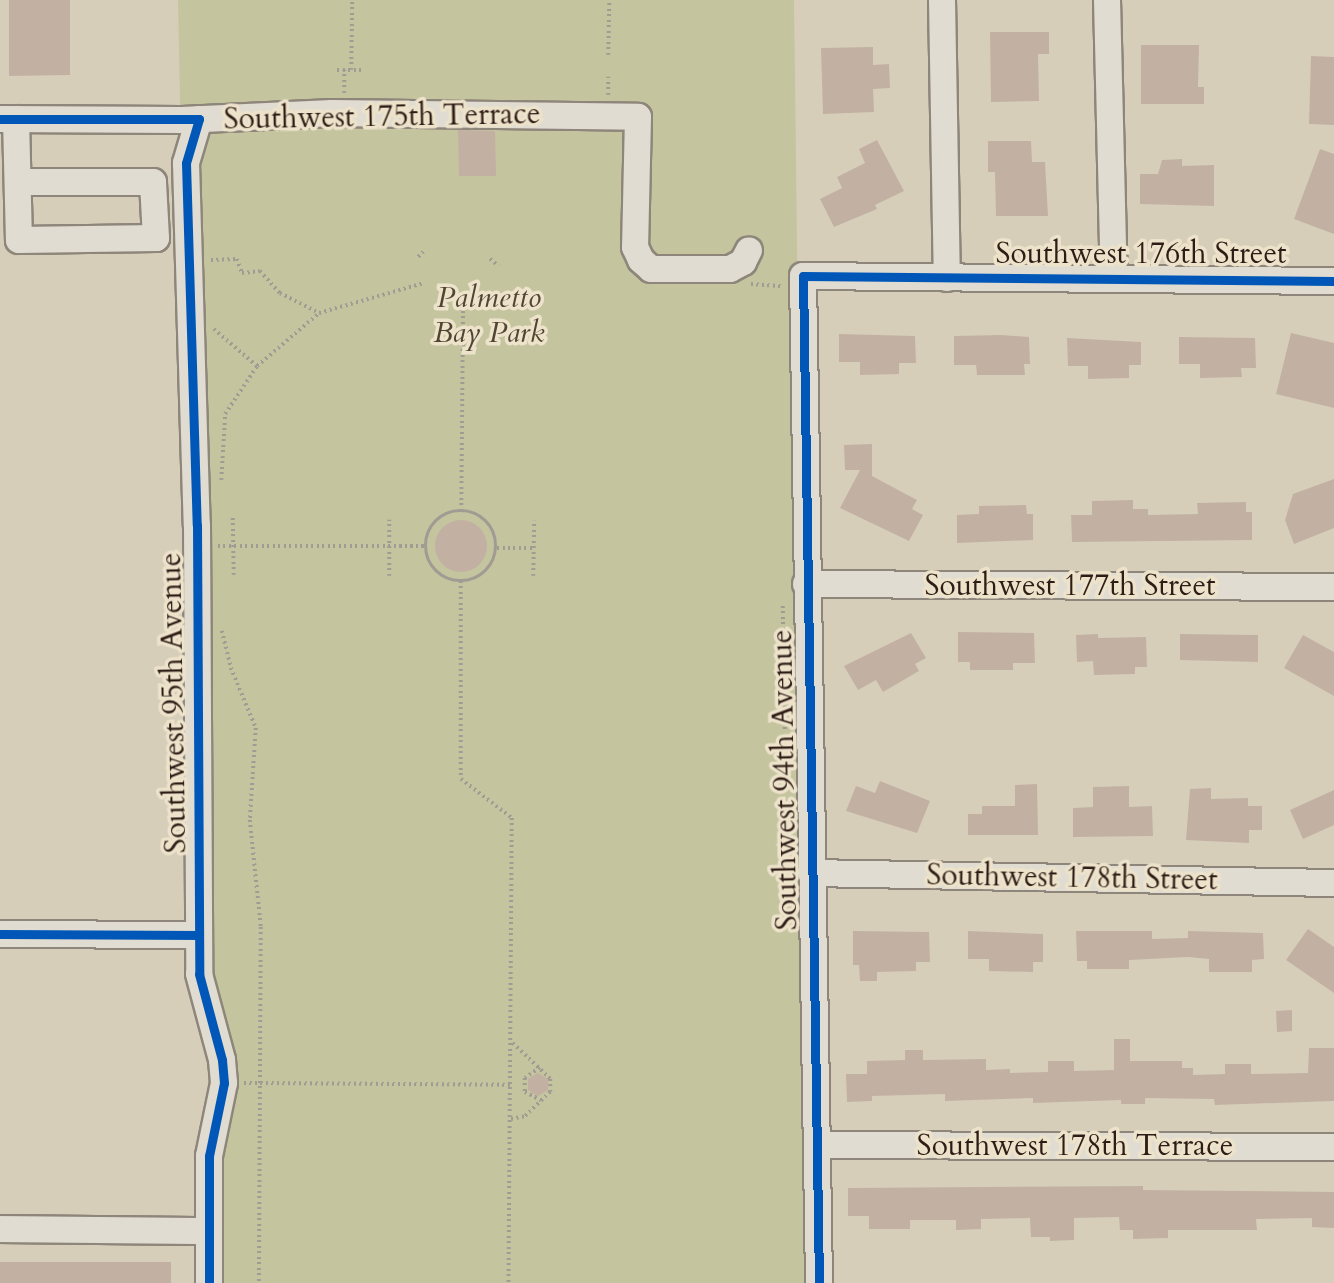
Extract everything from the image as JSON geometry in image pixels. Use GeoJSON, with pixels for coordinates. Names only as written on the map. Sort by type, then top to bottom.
{"type":"FeatureCollection","features":[{"type":"Feature","properties":{"kind":"street"},"geometry":{"type":"LineString","coordinates":[[942,0],[947,278]]}},
{"type":"Feature","properties":{"kind":"street"},"geometry":{"type":"LineString","coordinates":[[1107,0],[1114,278]]}},
{"type":"Feature","properties":{"kind":"street","name":"Southwest 175th Terrace"},"geometry":{"type":"LineString","coordinates":[[8,119],[199,119],[332,113],[638,117],[635,247],[641,260],[652,269],[730,270],[743,262],[749,250]]}},
{"type":"Feature","properties":{"kind":"street"},"geometry":{"type":"LineString","coordinates":[[8,119],[18,182],[19,240],[156,239],[153,182],[18,182]]}},
{"type":"Feature","properties":{"kind":"street","name":"Southwest 95th Avenue"},"geometry":{"type":"LineString","coordinates":[[199,119],[186,163],[197,525],[200,988],[224,1070],[222,1104],[209,1156],[209,1283]]}},
{"type":"Feature","properties":{"kind":"street","name":"Southwest 176th Street"},"geometry":{"type":"LineString","coordinates":[[795,281],[947,278],[1334,281]]}},
{"type":"Feature","properties":{"kind":"street","name":"Southwest 94th Avenue"},"geometry":{"type":"LineString","coordinates":[[795,281],[806,584],[819,1283]]}},
{"type":"Feature","properties":{"kind":"street","name":"Southwest 177th Street"},"geometry":{"type":"LineString","coordinates":[[806,584],[1334,587]]}},
{"type":"Feature","properties":{"kind":"street","name":"Southwest 178th Street"},"geometry":{"type":"LineString","coordinates":[[811,873],[1334,883]]}},
{"type":"Feature","properties":{"kind":"street"},"geometry":{"type":"LineString","coordinates":[[0,934],[199,935]]}},
{"type":"Feature","properties":{"kind":"street","name":"Southwest 178th Terrace"},"geometry":{"type":"LineString","coordinates":[[817,1145],[1334,1147]]}},
{"type":"Feature","properties":{"kind":"street"},"geometry":{"type":"LineString","coordinates":[[0,1229],[208,1231]]}},
{"type":"Feature","properties":{"kind":"path"},"geometry":{"type":"LineString","coordinates":[[351,70],[352,0]]}},
{"type":"Feature","properties":{"kind":"path"},"geometry":{"type":"LineString","coordinates":[[608,55],[609,3]]}},
{"type":"Feature","properties":{"kind":"path"},"geometry":{"type":"LineString","coordinates":[[344,70],[344,102]]}},
{"type":"Feature","properties":{"kind":"path"},"geometry":{"type":"LineString","coordinates":[[337,71],[362,70]]}},
{"type":"Feature","properties":{"kind":"path"},"geometry":{"type":"LineString","coordinates":[[608,77],[608,104]]}},
{"type":"Feature","properties":{"kind":"path"},"geometry":{"type":"LineString","coordinates":[[418,257],[424,251]]}},
{"type":"Feature","properties":{"kind":"path"},"geometry":{"type":"LineString","coordinates":[[202,261],[237,259],[242,273],[260,271],[280,293],[319,313]]}},
{"type":"Feature","properties":{"kind":"path"},"geometry":{"type":"LineString","coordinates":[[490,259],[499,266]]}},
{"type":"Feature","properties":{"kind":"path"},"geometry":{"type":"LineString","coordinates":[[748,284],[795,281]]}},
{"type":"Feature","properties":{"kind":"path"},"geometry":{"type":"LineString","coordinates":[[221,487],[225,414],[257,366],[319,313],[424,283]]}},
{"type":"Feature","properties":{"kind":"path"},"geometry":{"type":"LineString","coordinates":[[461,510],[463,301]]}},
{"type":"Feature","properties":{"kind":"path"},"geometry":{"type":"LineString","coordinates":[[203,321],[257,366]]}},
{"type":"Feature","properties":{"kind":"path"},"geometry":{"type":"LineString","coordinates":[[461,510],[483,518],[491,526],[497,548],[488,569],[461,581],[438,573],[426,547],[432,525],[450,512],[461,510]]}},
{"type":"Feature","properties":{"kind":"path"},"geometry":{"type":"LineString","coordinates":[[233,518],[234,575]]}},
{"type":"Feature","properties":{"kind":"path"},"geometry":{"type":"LineString","coordinates":[[389,520],[389,576]]}},
{"type":"Feature","properties":{"kind":"path"},"geometry":{"type":"LineString","coordinates":[[533,576],[534,521]]}},
{"type":"Feature","properties":{"kind":"path"},"geometry":{"type":"LineString","coordinates":[[222,532],[222,557]]}},
{"type":"Feature","properties":{"kind":"path"},"geometry":{"type":"LineString","coordinates":[[208,547],[426,547]]}},
{"type":"Feature","properties":{"kind":"path"},"geometry":{"type":"LineString","coordinates":[[497,548],[533,548]]}},
{"type":"Feature","properties":{"kind":"path"},"geometry":{"type":"LineString","coordinates":[[461,581],[461,779],[512,817],[509,1283]]}},
{"type":"Feature","properties":{"kind":"path"},"geometry":{"type":"LineString","coordinates":[[222,626],[231,668],[256,728],[250,820],[261,927],[259,1283]]}},
{"type":"Feature","properties":{"kind":"path"},"geometry":{"type":"LineString","coordinates":[[510,1119],[525,1116],[550,1092],[550,1079],[511,1042]]}},
{"type":"Feature","properties":{"kind":"path"},"geometry":{"type":"LineString","coordinates":[[540,1068],[525,1078],[525,1092],[541,1101]]}},
{"type":"Feature","properties":{"kind":"path"},"geometry":{"type":"LineString","coordinates":[[239,1083],[510,1085]]}},
{"type":"Feature","properties":{"kind":"green space","name":"Palmetto Bay Park"},"geometry":{"type":"Polygon","coordinates":[[[178,0],[794,0],[810,1283],[222,1283],[218,1154],[196,912],[178,0]]]}},
{"type":"Feature","properties":{"kind":"building"},"geometry":{"type":"Polygon","coordinates":[[[9,0],[70,0],[70,75],[9,76],[9,0]]]}},
{"type":"Feature","properties":{"kind":"building"},"geometry":{"type":"Polygon","coordinates":[[[990,32],[1049,32],[1049,54],[1038,54],[1039,101],[991,102],[990,32]]]}},
{"type":"Feature","properties":{"kind":"building"},"geometry":{"type":"Polygon","coordinates":[[[1141,45],[1199,45],[1198,87],[1204,87],[1204,104],[1141,104],[1141,45]]]}},
{"type":"Feature","properties":{"kind":"building"},"geometry":{"type":"Polygon","coordinates":[[[873,47],[873,65],[889,64],[890,88],[873,89],[874,112],[823,114],[821,48],[873,47]]]}},
{"type":"Feature","properties":{"kind":"building"},"geometry":{"type":"Polygon","coordinates":[[[1311,56],[1334,57],[1334,125],[1309,124],[1311,56]]]}},
{"type":"Feature","properties":{"kind":"building"},"geometry":{"type":"Polygon","coordinates":[[[458,130],[495,131],[496,176],[459,176],[458,130]]]}},
{"type":"Feature","properties":{"kind":"building"},"geometry":{"type":"Polygon","coordinates":[[[877,140],[904,191],[875,205],[877,209],[834,227],[820,199],[842,188],[837,177],[865,163],[859,149],[877,140]]]}},
{"type":"Feature","properties":{"kind":"building"},"geometry":{"type":"Polygon","coordinates":[[[988,141],[1031,141],[1032,162],[1045,162],[1048,216],[996,216],[995,172],[988,172],[988,141]]]}},
{"type":"Feature","properties":{"kind":"building"},"geometry":{"type":"Polygon","coordinates":[[[1320,149],[1334,154],[1334,234],[1294,219],[1320,149]]]}},
{"type":"Feature","properties":{"kind":"building"},"geometry":{"type":"Polygon","coordinates":[[[1182,159],[1182,166],[1214,165],[1214,206],[1140,204],[1140,174],[1158,174],[1162,160],[1182,159]]]}},
{"type":"Feature","properties":{"kind":"building"},"geometry":{"type":"Polygon","coordinates":[[[1291,333],[1334,343],[1334,408],[1276,394],[1291,333]]]}},
{"type":"Feature","properties":{"kind":"building"},"geometry":{"type":"Polygon","coordinates":[[[839,334],[915,336],[916,363],[899,363],[899,374],[860,375],[860,362],[839,362],[839,334]]]}},
{"type":"Feature","properties":{"kind":"building"},"geometry":{"type":"Polygon","coordinates":[[[954,336],[1029,337],[1030,364],[1024,364],[1025,375],[977,375],[976,365],[954,365],[954,336]]]}},
{"type":"Feature","properties":{"kind":"building"},"geometry":{"type":"Polygon","coordinates":[[[1179,337],[1255,338],[1256,368],[1241,368],[1242,377],[1200,378],[1200,364],[1179,364],[1179,337]]]}},
{"type":"Feature","properties":{"kind":"building"},"geometry":{"type":"Polygon","coordinates":[[[1067,338],[1141,342],[1141,365],[1129,365],[1129,378],[1088,379],[1088,366],[1068,366],[1067,338]]]}},
{"type":"Feature","properties":{"kind":"building"},"geometry":{"type":"Polygon","coordinates":[[[872,444],[872,476],[917,500],[912,509],[923,515],[909,541],[840,508],[860,470],[845,470],[844,445],[872,444]]]}},
{"type":"Feature","properties":{"kind":"building"},"geometry":{"type":"Polygon","coordinates":[[[1334,479],[1334,528],[1294,544],[1285,520],[1293,494],[1334,479]]]}},
{"type":"Feature","properties":{"kind":"building"},"geometry":{"type":"Polygon","coordinates":[[[1133,500],[1133,509],[1148,509],[1148,515],[1198,514],[1197,503],[1246,502],[1246,512],[1252,512],[1252,540],[1072,542],[1071,515],[1092,515],[1092,501],[1133,500]]]}},
{"type":"Feature","properties":{"kind":"building"},"geometry":{"type":"Polygon","coordinates":[[[1026,505],[1027,514],[1033,514],[1033,540],[957,543],[957,515],[979,514],[979,506],[1026,505]]]}},
{"type":"Feature","properties":{"kind":"building"},"geometry":{"type":"Polygon","coordinates":[[[461,520],[480,527],[487,546],[480,565],[461,572],[442,565],[435,546],[442,527],[461,520]]]}},
{"type":"Feature","properties":{"kind":"building"},"geometry":{"type":"Polygon","coordinates":[[[958,632],[1034,633],[1035,663],[1013,663],[1013,670],[970,670],[970,662],[958,662],[958,632]]]}},
{"type":"Feature","properties":{"kind":"building"},"geometry":{"type":"Polygon","coordinates":[[[911,633],[926,658],[915,664],[919,671],[883,692],[876,680],[858,690],[844,666],[911,633]]]}},
{"type":"Feature","properties":{"kind":"building"},"geometry":{"type":"Polygon","coordinates":[[[1098,634],[1098,638],[1146,637],[1147,667],[1135,667],[1135,674],[1094,675],[1093,661],[1077,662],[1076,635],[1098,634]]]}},
{"type":"Feature","properties":{"kind":"building"},"geometry":{"type":"Polygon","coordinates":[[[1180,634],[1258,635],[1258,662],[1180,660],[1180,634]]]}},
{"type":"Feature","properties":{"kind":"building"},"geometry":{"type":"Polygon","coordinates":[[[1303,635],[1334,652],[1334,696],[1284,668],[1303,635]]]}},
{"type":"Feature","properties":{"kind":"building"},"geometry":{"type":"Polygon","coordinates":[[[880,781],[930,801],[917,833],[846,811],[856,786],[875,793],[880,781]]]}},
{"type":"Feature","properties":{"kind":"building"},"geometry":{"type":"Polygon","coordinates":[[[1037,784],[1038,835],[968,835],[968,814],[982,814],[982,806],[1015,806],[1015,785],[1037,784]]]}},
{"type":"Feature","properties":{"kind":"building"},"geometry":{"type":"Polygon","coordinates":[[[1129,786],[1129,807],[1152,806],[1153,836],[1073,837],[1073,808],[1093,807],[1093,787],[1129,786]]]}},
{"type":"Feature","properties":{"kind":"building"},"geometry":{"type":"Polygon","coordinates":[[[1211,788],[1211,799],[1248,798],[1248,806],[1262,806],[1262,830],[1249,830],[1249,843],[1186,840],[1190,789],[1211,788]]]}},
{"type":"Feature","properties":{"kind":"building"},"geometry":{"type":"Polygon","coordinates":[[[1334,790],[1334,825],[1303,839],[1290,810],[1334,790]]]}},
{"type":"Feature","properties":{"kind":"building"},"geometry":{"type":"Polygon","coordinates":[[[1308,929],[1334,947],[1334,993],[1286,960],[1308,929]]]}},
{"type":"Feature","properties":{"kind":"building"},"geometry":{"type":"Polygon","coordinates":[[[853,931],[929,932],[930,962],[916,962],[916,971],[877,972],[877,981],[860,981],[859,965],[853,965],[853,931]]]}},
{"type":"Feature","properties":{"kind":"building"},"geometry":{"type":"Polygon","coordinates":[[[968,931],[1043,934],[1043,962],[1033,962],[1033,972],[989,971],[989,959],[968,959],[968,931]]]}},
{"type":"Feature","properties":{"kind":"building"},"geometry":{"type":"Polygon","coordinates":[[[1076,931],[1152,931],[1152,939],[1188,938],[1188,931],[1263,933],[1264,959],[1252,960],[1252,972],[1209,972],[1209,959],[1188,957],[1129,960],[1129,969],[1087,969],[1087,961],[1077,961],[1076,931]]]}},
{"type":"Feature","properties":{"kind":"building"},"geometry":{"type":"Polygon","coordinates":[[[1292,1010],[1292,1031],[1277,1032],[1276,1011],[1292,1010]]]}},
{"type":"Feature","properties":{"kind":"building"},"geometry":{"type":"Polygon","coordinates":[[[1114,1039],[1130,1039],[1130,1061],[1182,1061],[1182,1068],[1193,1068],[1193,1075],[1225,1074],[1225,1064],[1251,1064],[1251,1074],[1308,1073],[1309,1048],[1334,1048],[1334,1101],[1215,1105],[1214,1099],[1145,1098],[1145,1104],[1121,1104],[1121,1100],[1033,1103],[1033,1098],[945,1101],[945,1094],[872,1096],[872,1101],[847,1102],[846,1074],[867,1074],[867,1061],[905,1060],[905,1050],[923,1050],[923,1060],[986,1059],[986,1070],[1010,1069],[1010,1073],[1048,1072],[1048,1061],[1074,1061],[1074,1071],[1114,1070],[1114,1039]]]}},
{"type":"Feature","properties":{"kind":"building"},"geometry":{"type":"Polygon","coordinates":[[[538,1073],[548,1079],[548,1090],[538,1096],[528,1090],[528,1079],[538,1073]]]}},
{"type":"Feature","properties":{"kind":"building"},"geometry":{"type":"Polygon","coordinates":[[[1143,1186],[1143,1190],[1334,1192],[1334,1228],[1312,1227],[1312,1218],[1256,1219],[1257,1230],[1168,1230],[1168,1238],[1133,1239],[1133,1230],[1120,1230],[1119,1217],[1074,1218],[1074,1240],[1050,1241],[1050,1237],[1031,1237],[1030,1218],[981,1219],[981,1229],[956,1230],[956,1220],[910,1220],[910,1229],[869,1229],[869,1216],[848,1216],[848,1188],[1143,1186]]]}},
{"type":"Feature","properties":{"kind":"building"},"geometry":{"type":"Polygon","coordinates":[[[0,1262],[171,1262],[171,1283],[0,1283],[0,1262]]]}},
{"type":"Feature","properties":{"kind":"cycle path"},"geometry":{"type":"LineString","coordinates":[[0,119],[199,119],[186,163],[197,525],[199,974],[222,1060],[224,1083],[209,1156],[209,1283]]}},
{"type":"Feature","properties":{"kind":"cycle path"},"geometry":{"type":"LineString","coordinates":[[819,1283],[803,276],[1334,281]]}},
{"type":"Feature","properties":{"kind":"cycle path"},"geometry":{"type":"LineString","coordinates":[[0,934],[199,935]]}}]}
